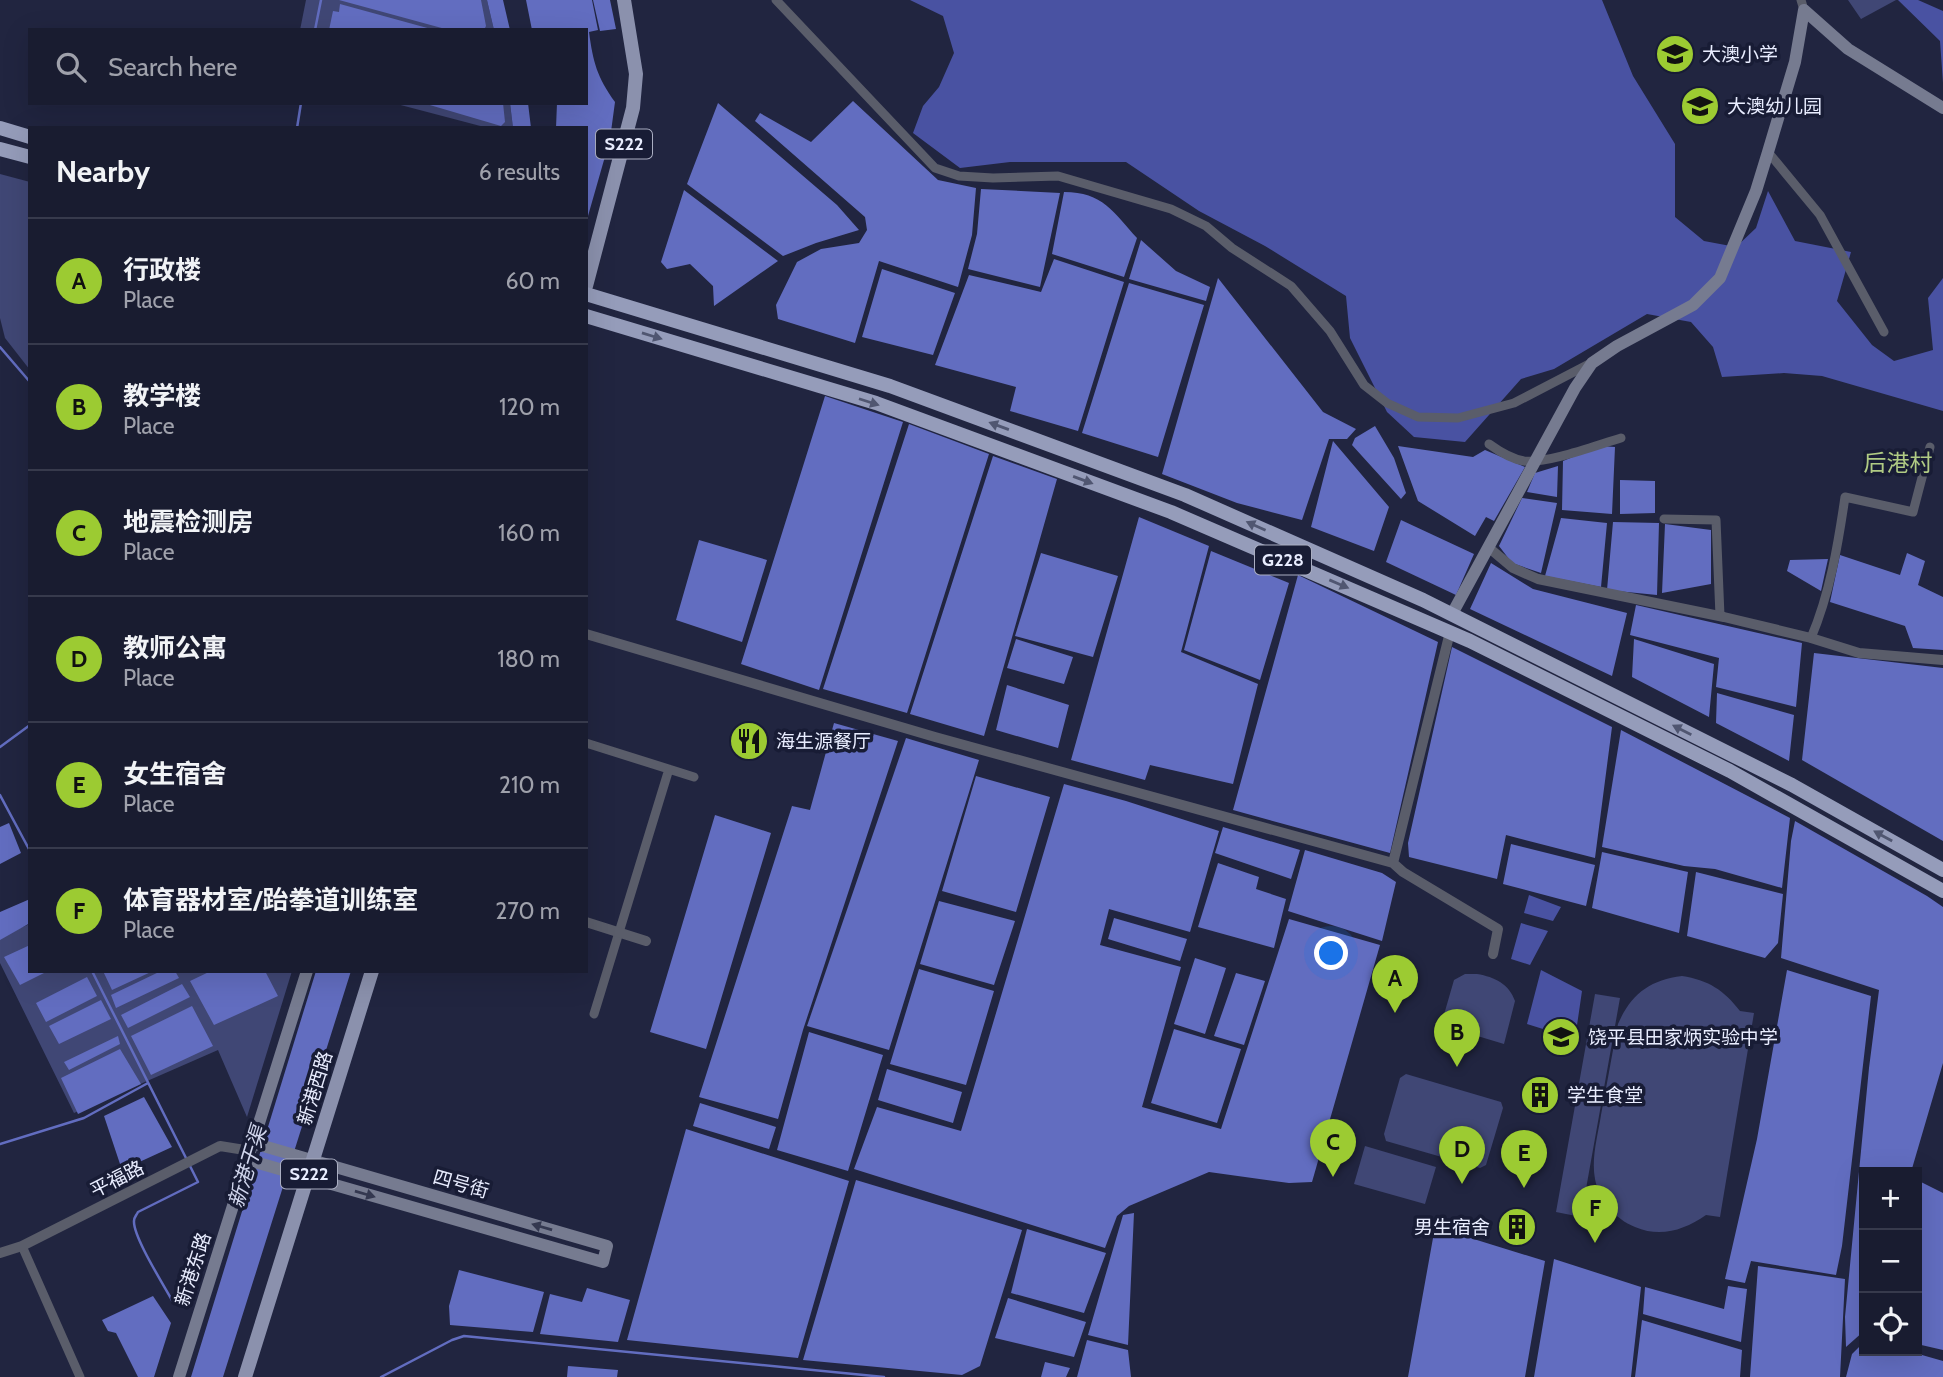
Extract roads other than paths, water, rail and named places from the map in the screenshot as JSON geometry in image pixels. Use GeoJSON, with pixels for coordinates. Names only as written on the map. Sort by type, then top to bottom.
{"type":"FeatureCollection","features":[{"type":"Feature","properties":{"kind":"highway"},"geometry":{"type":"LineString","coordinates":[[0,128],[28,136]]}},
{"type":"Feature","properties":{"kind":"highway"},"geometry":{"type":"LineString","coordinates":[[0,149],[28,156]]}},
{"type":"Feature","properties":{"kind":"highway","name":"G228"},"geometry":{"type":"LineString","coordinates":[[588,295],[903,391],[1185,495],[1423,600],[1792,785],[1943,870]]}},
{"type":"Feature","properties":{"kind":"highway","name":"G228"},"geometry":{"type":"LineString","coordinates":[[588,317],[876,404],[1171,512],[1471,641],[1730,771],[1943,891]]}},
{"type":"Feature","properties":{"kind":"highway"},"geometry":{"type":"LineString","coordinates":[[1415,617],[1423,600]]}},
{"type":"Feature","properties":{"kind":"highway"},"geometry":{"type":"LineString","coordinates":[[1471,641],[1477,627]]}},
{"type":"Feature","properties":{"kind":"main road","name":"S222"},"geometry":{"type":"LineString","coordinates":[[588,278],[633,108],[636,74],[624,0]]}},
{"type":"Feature","properties":{"kind":"main road"},"geometry":{"type":"LineString","coordinates":[[1802,5],[1847,49],[1943,108]]}},
{"type":"Feature","properties":{"kind":"main road"},"geometry":{"type":"LineString","coordinates":[[1451,614],[1575,388],[1592,363],[1617,346],[1693,305],[1720,278],[1756,191],[1768,152],[1795,62],[1802,5]]}},
{"type":"Feature","properties":{"kind":"main road","name":"新港东路"},"geometry":{"type":"LineString","coordinates":[[179,1377],[305,973]]}},
{"type":"Feature","properties":{"kind":"main road","name":"新港西路"},"geometry":{"type":"LineString","coordinates":[[245,1377],[371,973]]}},
{"type":"Feature","properties":{"kind":"main road","name":"四号街"},"geometry":{"type":"LineString","coordinates":[[251,1151],[304,1158],[607,1246],[603,1262],[299,1175],[251,1151]]}},
{"type":"Feature","properties":{"kind":"street"},"geometry":{"type":"LineString","coordinates":[[776,0],[935,167],[959,176],[1058,176],[1171,209],[1206,226],[1232,248],[1291,286],[1330,331],[1364,385],[1387,403],[1418,417],[1458,418],[1514,402],[1592,363]]}},
{"type":"Feature","properties":{"kind":"street"},"geometry":{"type":"LineString","coordinates":[[1768,152],[1821,215],[1884,332]]}},
{"type":"Feature","properties":{"kind":"street"},"geometry":{"type":"LineString","coordinates":[[1489,444],[1521,461],[1536,462],[1621,438]]}},
{"type":"Feature","properties":{"kind":"street"},"geometry":{"type":"LineString","coordinates":[[1811,638],[1826,597],[1845,497],[1913,512],[1930,447]]}},
{"type":"Feature","properties":{"kind":"street"},"geometry":{"type":"LineString","coordinates":[[1664,519],[1716,520],[1720,616]]}},
{"type":"Feature","properties":{"kind":"street"},"geometry":{"type":"LineString","coordinates":[[1488,547],[1513,568],[1538,579],[1720,616],[1811,638],[1859,653],[1943,660]]}},
{"type":"Feature","properties":{"kind":"street"},"geometry":{"type":"LineString","coordinates":[[1393,863],[1450,632]]}},
{"type":"Feature","properties":{"kind":"street"},"geometry":{"type":"LineString","coordinates":[[588,635],[922,733],[1393,863],[1403,872],[1498,929],[1493,954]]}},
{"type":"Feature","properties":{"kind":"street"},"geometry":{"type":"LineString","coordinates":[[588,744],[694,777]]}},
{"type":"Feature","properties":{"kind":"street"},"geometry":{"type":"LineString","coordinates":[[594,1014],[669,769]]}},
{"type":"Feature","properties":{"kind":"street"},"geometry":{"type":"LineString","coordinates":[[588,923],[646,941]]}},
{"type":"Feature","properties":{"kind":"street","name":"平福路"},"geometry":{"type":"LineString","coordinates":[[0,1253],[22,1246],[220,1146],[251,1151]]}},
{"type":"Feature","properties":{"kind":"street"},"geometry":{"type":"LineString","coordinates":[[22,1246],[80,1377]]}},
{"type":"Feature","properties":{"kind":"waterway"},"geometry":{"type":"LineString","coordinates":[[315,28],[321,0]]}},
{"type":"Feature","properties":{"kind":"waterway"},"geometry":{"type":"LineString","coordinates":[[297,126],[301,105]]}},
{"type":"Feature","properties":{"kind":"waterway"},"geometry":{"type":"LineString","coordinates":[[0,347],[28,380]]}},
{"type":"Feature","properties":{"kind":"waterway"},"geometry":{"type":"LineString","coordinates":[[0,747],[28,726]]}},
{"type":"Feature","properties":{"kind":"waterway"},"geometry":{"type":"LineString","coordinates":[[0,795],[28,847]]}},
{"type":"Feature","properties":{"kind":"waterway"},"geometry":{"type":"LineString","coordinates":[[93,973],[187,1160]]}},
{"type":"Feature","properties":{"kind":"waterway"},"geometry":{"type":"LineString","coordinates":[[0,1144],[84,1118],[148,1083]]}},
{"type":"Feature","properties":{"kind":"waterway"},"geometry":{"type":"LineString","coordinates":[[173,1302],[144,1250],[134,1220],[138,1212],[198,1182],[190,1166]]}},
{"type":"Feature","properties":{"kind":"waterway"},"geometry":{"type":"LineString","coordinates":[[381,1377],[464,1336],[884,1377]]}},
{"type":"Feature","properties":{"kind":"place","name":"大澳小学"},"geometry":{"type":"Point","coordinates":[1675,54]}},
{"type":"Feature","properties":{"kind":"place","name":"大澳幼儿园"},"geometry":{"type":"Point","coordinates":[1700,106]}},
{"type":"Feature","properties":{"kind":"place","name":"海生源餐厅"},"geometry":{"type":"Point","coordinates":[749,741]}},
{"type":"Feature","properties":{"kind":"place","name":"行政楼"},"geometry":{"type":"Point","coordinates":[1395,1013]}},
{"type":"Feature","properties":{"kind":"place","name":"饶平县田家炳实验中学"},"geometry":{"type":"Point","coordinates":[1561,1037]}},
{"type":"Feature","properties":{"kind":"place","name":"教学楼"},"geometry":{"type":"Point","coordinates":[1457,1067]}},
{"type":"Feature","properties":{"kind":"place","name":"学生食堂"},"geometry":{"type":"Point","coordinates":[1540,1095]}},
{"type":"Feature","properties":{"kind":"place","name":"地震检测房"},"geometry":{"type":"Point","coordinates":[1333,1177]}},
{"type":"Feature","properties":{"kind":"place","name":"教师公寓"},"geometry":{"type":"Point","coordinates":[1462,1184]}},
{"type":"Feature","properties":{"kind":"place","name":"女生宿舍"},"geometry":{"type":"Point","coordinates":[1524,1188]}},
{"type":"Feature","properties":{"kind":"place","name":"男生宿舍"},"geometry":{"type":"Point","coordinates":[1517,1227]}},
{"type":"Feature","properties":{"kind":"place","name":"体育器材室/跆拳道训练室"},"geometry":{"type":"Point","coordinates":[1595,1243]}},
{"type":"Feature","properties":{"kind":"district","name":"后港村"},"geometry":{"type":"Point","coordinates":[1898,463]}},
{"type":"Feature","properties":{"kind":"water label","name":"新港干渠"},"geometry":{"type":"Point","coordinates":[247,1167]}}]}
